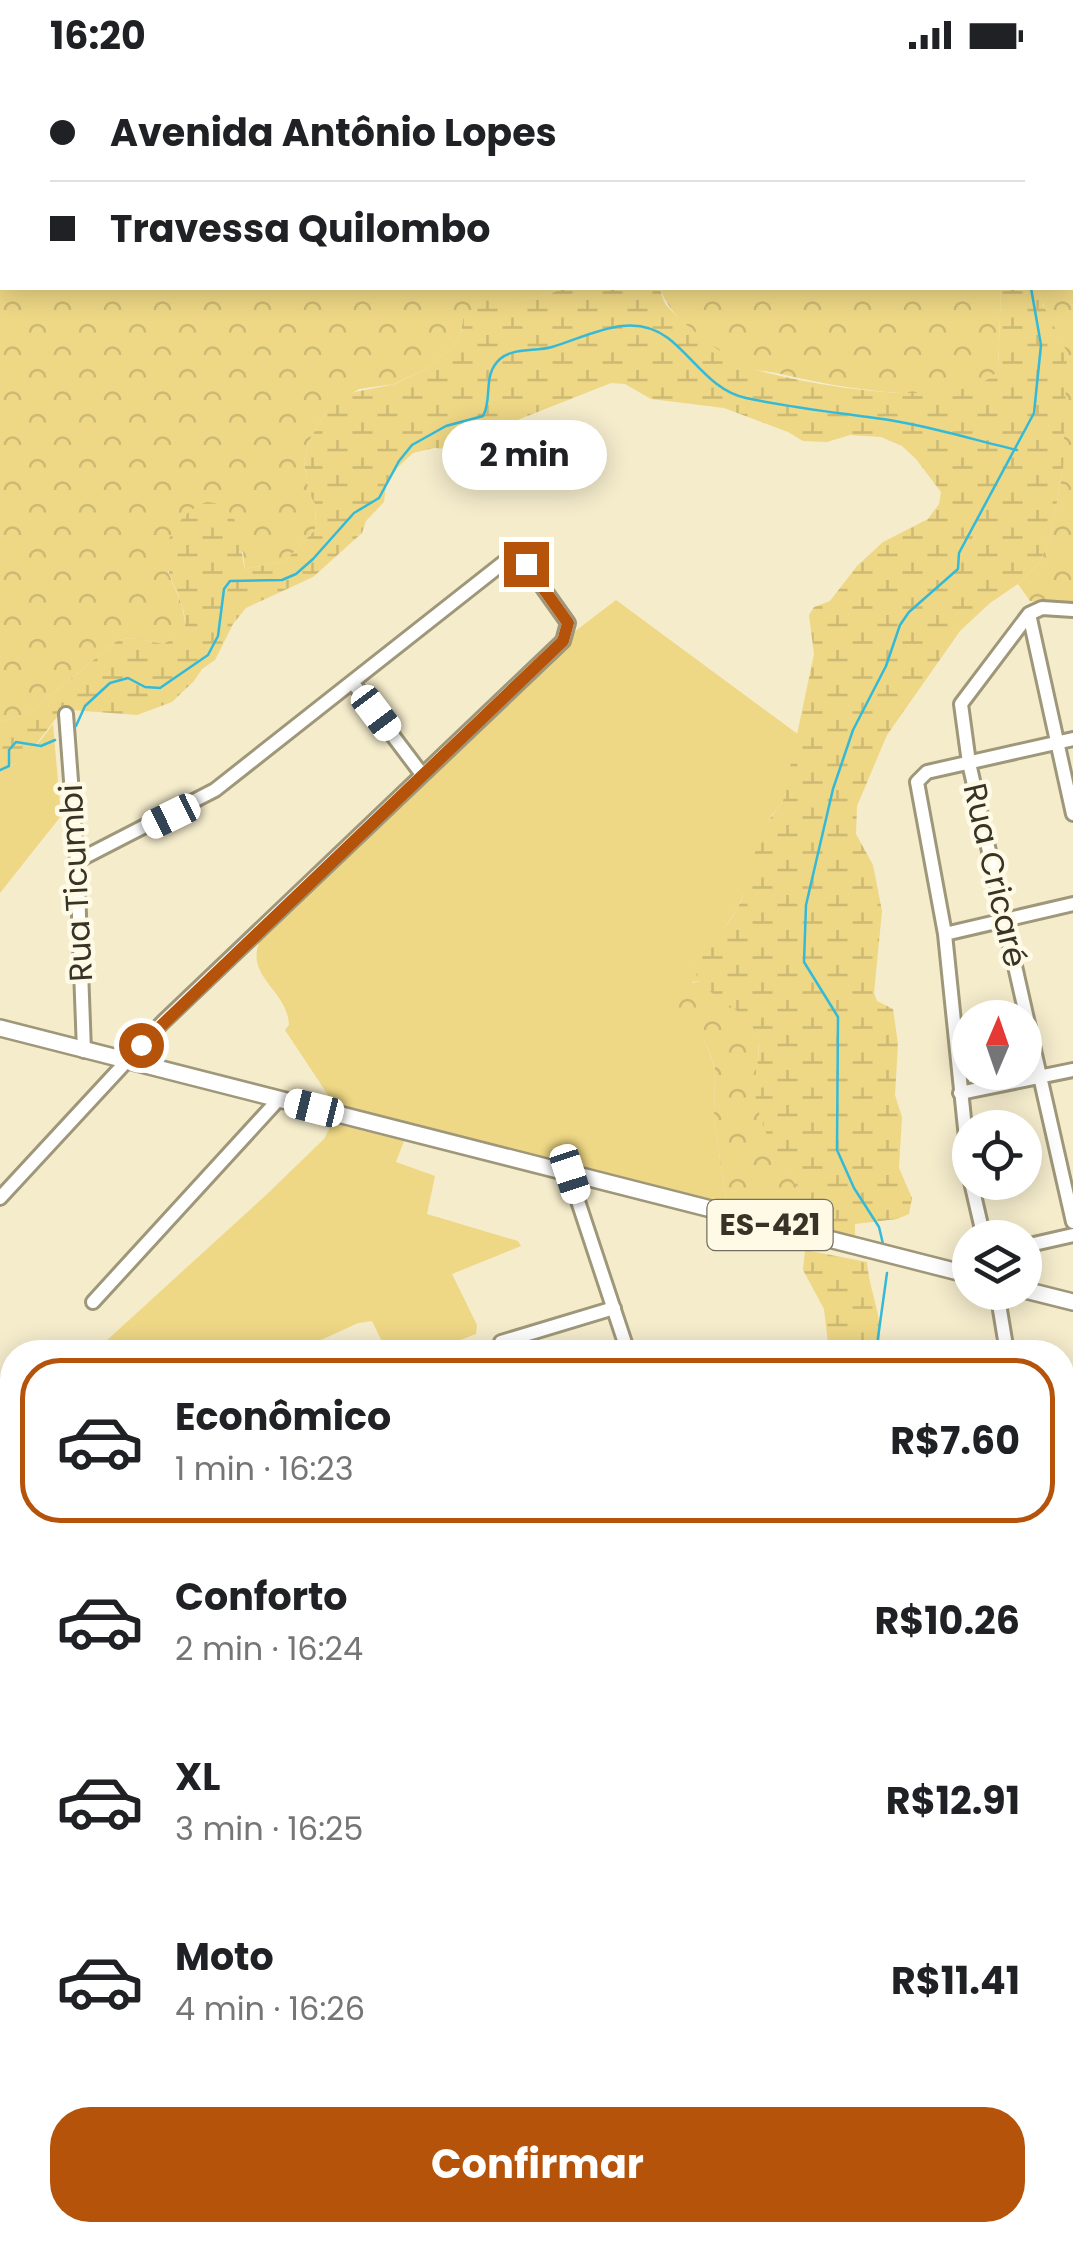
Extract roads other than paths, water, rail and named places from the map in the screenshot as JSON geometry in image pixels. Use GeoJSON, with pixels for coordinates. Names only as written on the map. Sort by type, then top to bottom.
{"type":"FeatureCollection","features":[{"type":"Feature","properties":{"kind":"main road","name":"ES-421"},"geometry":{"type":"LineString","coordinates":[[0,1028],[952,1270]]}},
{"type":"Feature","properties":{"kind":"main road"},"geometry":{"type":"LineString","coordinates":[[1042,1294],[1073,1302]]}},
{"type":"Feature","properties":{"kind":"street"},"geometry":{"type":"LineString","coordinates":[[0,1198],[126,1060],[563,641],[568,623],[526,564],[516,559],[503,562],[215,790],[77,861]]}},
{"type":"Feature","properties":{"kind":"street"},"geometry":{"type":"LineString","coordinates":[[1073,610],[1042,608],[1029,614],[1073,814]]}},
{"type":"Feature","properties":{"kind":"street","name":"Rua Cricaré"},"geometry":{"type":"LineString","coordinates":[[1023,1000],[969,762],[960,704],[1029,614]]}},
{"type":"Feature","properties":{"kind":"street"},"geometry":{"type":"LineString","coordinates":[[352,683],[421,773]]}},
{"type":"Feature","properties":{"kind":"street","name":"Rua Ticumbi"},"geometry":{"type":"LineString","coordinates":[[66,714],[77,861],[84,1051]]}},
{"type":"Feature","properties":{"kind":"street"},"geometry":{"type":"LineString","coordinates":[[962,1110],[945,934],[916,788],[926,772],[1073,739]]}},
{"type":"Feature","properties":{"kind":"street"},"geometry":{"type":"LineString","coordinates":[[945,934],[1073,904]]}},
{"type":"Feature","properties":{"kind":"street"},"geometry":{"type":"LineString","coordinates":[[1042,1078],[1073,1070]]}},
{"type":"Feature","properties":{"kind":"street","name":"Rua Cricaré"},"geometry":{"type":"LineString","coordinates":[[1042,1082],[1073,1222]]}},
{"type":"Feature","properties":{"kind":"street"},"geometry":{"type":"LineString","coordinates":[[960,1092],[972,1090]]}},
{"type":"Feature","properties":{"kind":"street"},"geometry":{"type":"LineString","coordinates":[[93,1302],[279,1099]]}},
{"type":"Feature","properties":{"kind":"street"},"geometry":{"type":"LineString","coordinates":[[570,1174],[624,1340]]}},
{"type":"Feature","properties":{"kind":"street"},"geometry":{"type":"LineString","coordinates":[[1042,1242],[1073,1235]]}},
{"type":"Feature","properties":{"kind":"street"},"geometry":{"type":"LineString","coordinates":[[507,1340],[614,1308]]}},
{"type":"Feature","properties":{"kind":"street"},"geometry":{"type":"LineString","coordinates":[[1000,1310],[1005,1340]]}},
{"type":"Feature","properties":{"kind":"waterway"},"geometry":{"type":"LineString","coordinates":[[883,1244],[879,1227],[854,1188],[837,1150],[838,1017],[804,962],[806,905],[833,789],[853,730],[886,666],[900,625],[909,612],[958,569],[959,553],[1034,413],[1041,345],[1031,290]]}},
{"type":"Feature","properties":{"kind":"waterway"},"geometry":{"type":"LineString","coordinates":[[76,726],[85,706],[110,683],[128,678],[145,687],[160,688],[208,655],[218,636],[224,589],[230,581],[282,580],[296,574],[354,513],[379,498],[412,445],[446,426],[483,416],[491,372],[500,359],[512,353],[552,347],[610,328],[639,326],[668,338],[713,381],[746,398],[910,424],[1017,450]]}},
{"type":"Feature","properties":{"kind":"waterway"},"geometry":{"type":"LineString","coordinates":[[0,770],[9,766],[9,750],[16,742],[41,746],[55,740]]}},
{"type":"Feature","properties":{"kind":"waterway"},"geometry":{"type":"LineString","coordinates":[[878,1340],[887,1273]]}}]}
